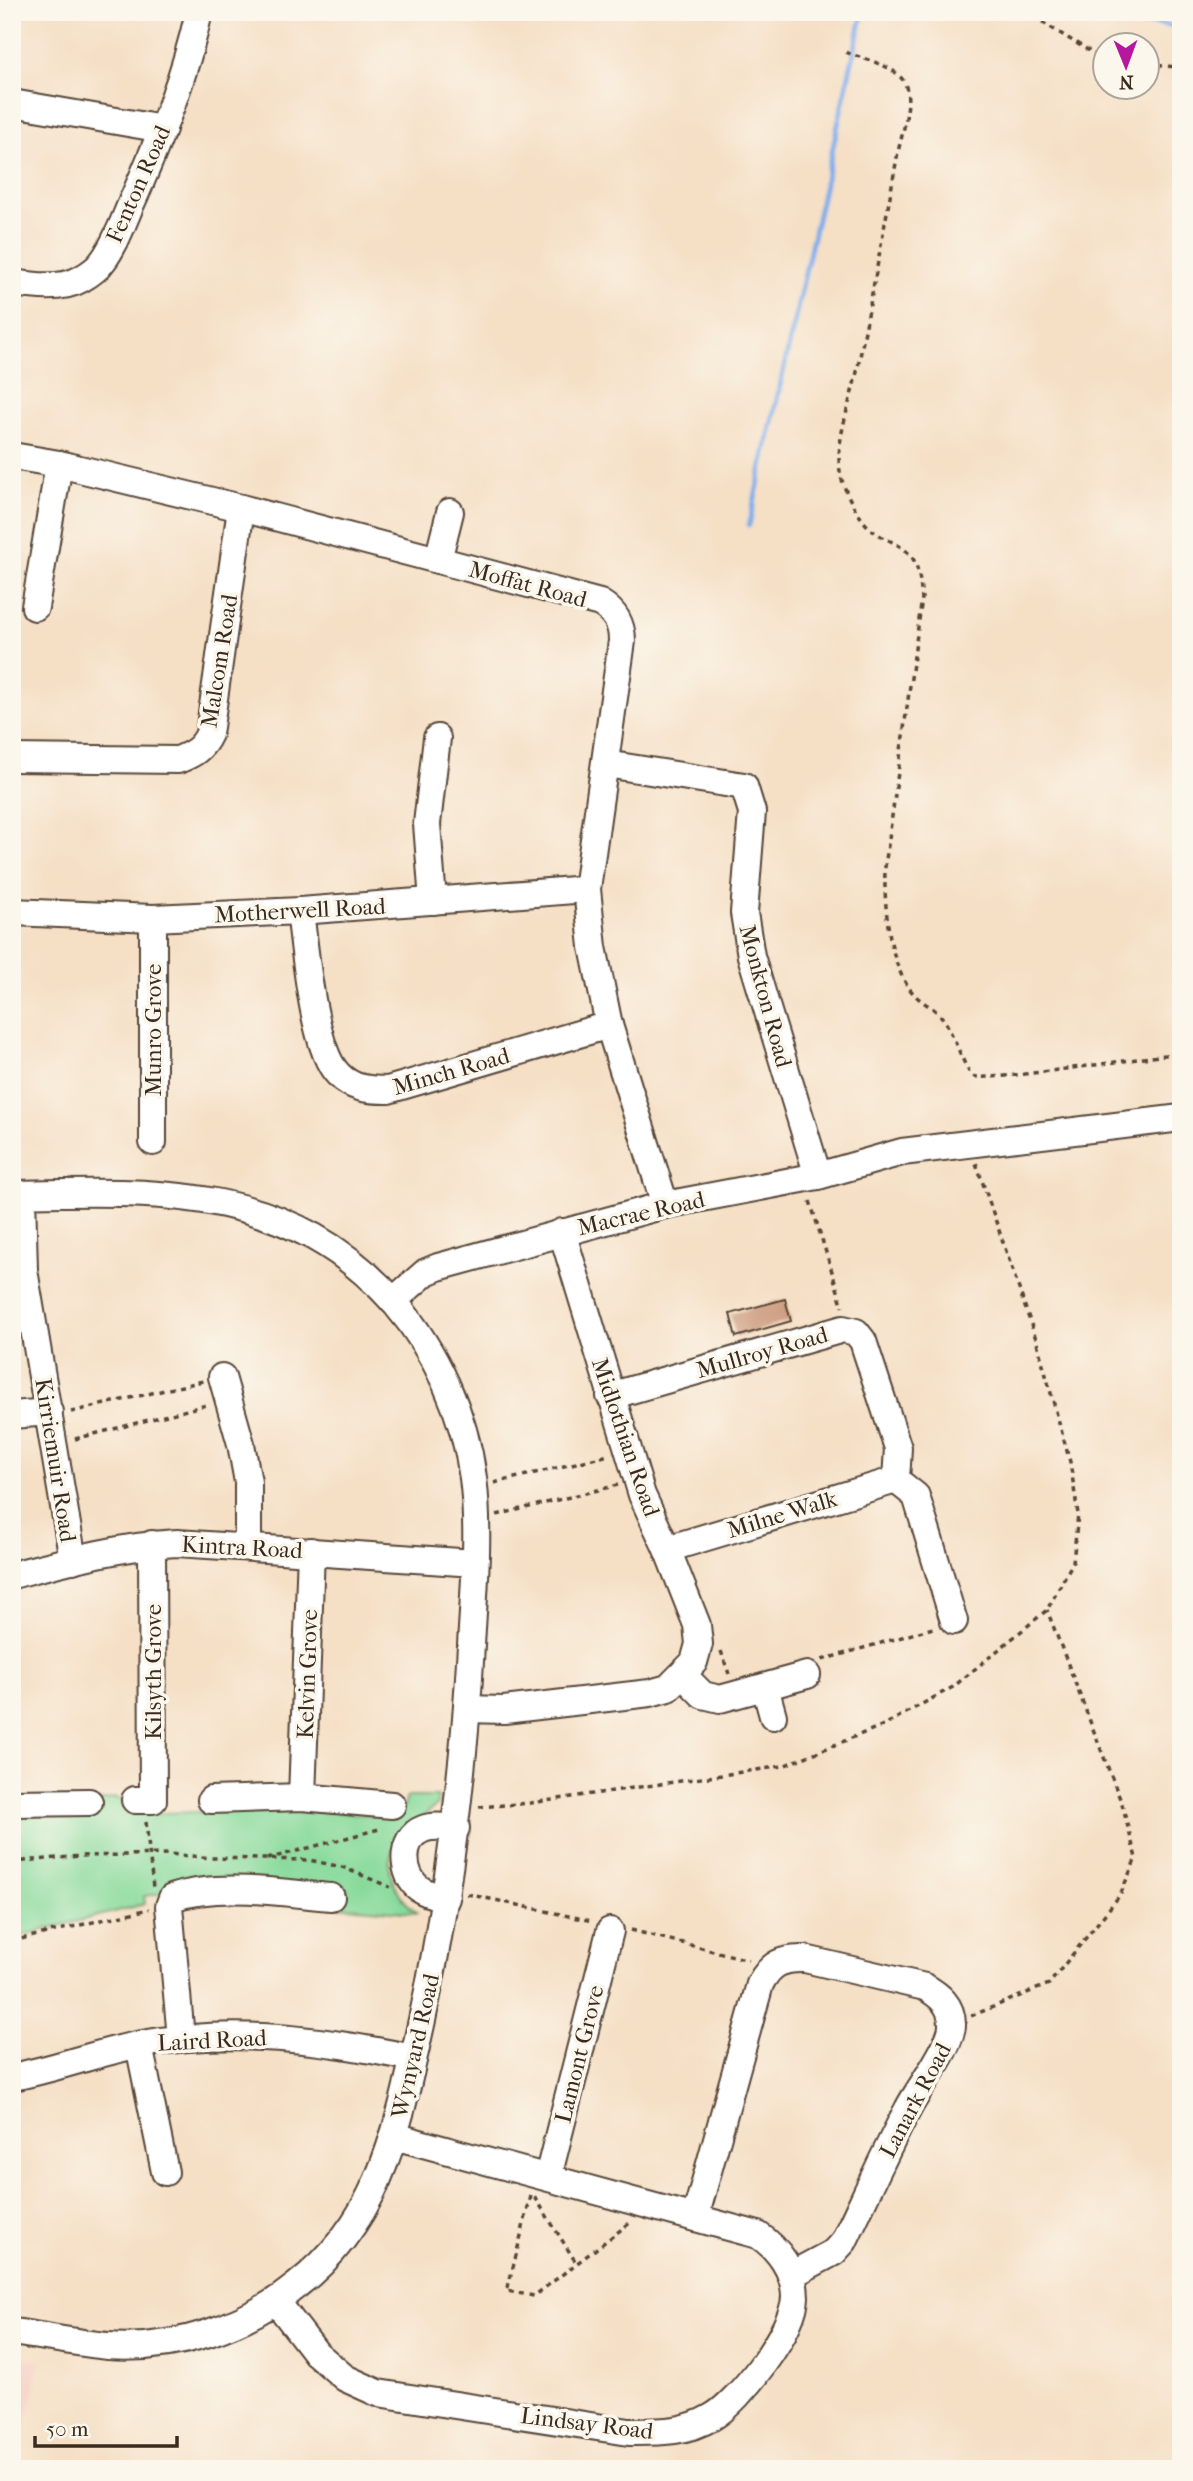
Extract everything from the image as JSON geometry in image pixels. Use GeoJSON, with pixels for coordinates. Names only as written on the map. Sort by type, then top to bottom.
{"type":"FeatureCollection","features":[{"type":"Feature","properties":{"kind":"street","name":"Fenton Road"},"geometry":{"type":"LineString","coordinates":[[12,283],[36,286],[79,280],[102,264],[163,130],[190,55],[200,12]]}},
{"type":"Feature","properties":{"kind":"street"},"geometry":{"type":"LineString","coordinates":[[12,103],[163,130]]}},
{"type":"Feature","properties":{"kind":"street","name":"Moffat Road"},"geometry":{"type":"LineString","coordinates":[[12,456],[59,464],[241,508],[600,603],[610,609],[622,628],[622,640],[587,888],[593,947],[609,1025],[665,1205]]}},
{"type":"Feature","properties":{"kind":"street"},"geometry":{"type":"LineString","coordinates":[[36,607],[59,464]]}},
{"type":"Feature","properties":{"kind":"street","name":"Malcom Road"},"geometry":{"type":"LineString","coordinates":[[12,758],[178,760],[194,754],[204,744],[209,734],[241,508]]}},
{"type":"Feature","properties":{"kind":"street"},"geometry":{"type":"LineString","coordinates":[[438,560],[450,512]]}},
{"type":"Feature","properties":{"kind":"street"},"geometry":{"type":"LineString","coordinates":[[433,901],[427,824],[437,738]]}},
{"type":"Feature","properties":{"kind":"street","name":"Monkton Road"},"geometry":{"type":"LineString","coordinates":[[606,764],[744,786],[750,798],[752,812],[744,913],[751,956],[811,1177]]}},
{"type":"Feature","properties":{"kind":"street","name":"Motherwell Road"},"geometry":{"type":"LineString","coordinates":[[12,912],[153,918],[300,911],[587,888]]}},
{"type":"Feature","properties":{"kind":"street","name":"Minch Road"},"geometry":{"type":"LineString","coordinates":[[300,911],[323,1047],[337,1074],[351,1085],[366,1090],[388,1090],[609,1025]]}},
{"type":"Feature","properties":{"kind":"street","name":"Munro Grove"},"geometry":{"type":"LineString","coordinates":[[153,918],[153,1142]]}},
{"type":"Feature","properties":{"kind":"street","name":"Macrae Road"},"geometry":{"type":"LineString","coordinates":[[393,1301],[426,1272],[665,1205],[811,1177],[902,1152],[1181,1118]]}},
{"type":"Feature","properties":{"kind":"street","name":"Wynyard Road"},"geometry":{"type":"LineString","coordinates":[[12,2332],[109,2346],[144,2345],[209,2333],[276,2301],[299,2284],[323,2262],[359,2215],[376,2184],[394,2136],[447,1894],[467,1709],[482,1481],[450,1393],[422,1337],[393,1301],[347,1259],[304,1230],[268,1215],[182,1195],[17,1194]]}},
{"type":"Feature","properties":{"kind":"street","name":"Kirriemuir Road"},"geometry":{"type":"LineString","coordinates":[[17,1194],[24,1270],[73,1560]]}},
{"type":"Feature","properties":{"kind":"street","name":"Midlothian Road"},"geometry":{"type":"LineString","coordinates":[[562,1232],[637,1480],[697,1625],[699,1644],[694,1662],[683,1675]]}},
{"type":"Feature","properties":{"kind":"street","name":"Mullroy Road"},"geometry":{"type":"LineString","coordinates":[[611,1396],[843,1329],[856,1332],[863,1341],[898,1448],[896,1480]]}},
{"type":"Feature","properties":{"kind":"street"},"geometry":{"type":"LineString","coordinates":[[225,1388],[248,1482],[248,1546]]}},
{"type":"Feature","properties":{"kind":"street"},"geometry":{"type":"LineString","coordinates":[[12,1415],[49,1414]]}},
{"type":"Feature","properties":{"kind":"street"},"geometry":{"type":"LineString","coordinates":[[896,1480],[916,1496],[953,1619]]}},
{"type":"Feature","properties":{"kind":"street","name":"Milne Walk"},"geometry":{"type":"LineString","coordinates":[[667,1549],[896,1480]]}},
{"type":"Feature","properties":{"kind":"street","name":"Kintra Road"},"geometry":{"type":"LineString","coordinates":[[12,1575],[152,1544],[177,1543],[475,1563]]}},
{"type":"Feature","properties":{"kind":"street","name":"Kilsyth Grove"},"geometry":{"type":"LineString","coordinates":[[150,1800],[152,1544]]}},
{"type":"Feature","properties":{"kind":"street","name":"Kelvin Grove"},"geometry":{"type":"LineString","coordinates":[[302,1797],[311,1551]]}},
{"type":"Feature","properties":{"kind":"street"},"geometry":{"type":"LineString","coordinates":[[467,1709],[504,1710],[650,1693],[668,1688],[683,1675],[703,1695],[719,1699],[765,1687],[810,1669]]}},
{"type":"Feature","properties":{"kind":"street"},"geometry":{"type":"LineString","coordinates":[[765,1687],[773,1716]]}},
{"type":"Feature","properties":{"kind":"street"},"geometry":{"type":"LineString","coordinates":[[211,1800],[302,1797],[388,1816]]}},
{"type":"Feature","properties":{"kind":"street"},"geometry":{"type":"LineString","coordinates":[[12,1803],[89,1802]]}},
{"type":"Feature","properties":{"kind":"street"},"geometry":{"type":"LineString","coordinates":[[447,1894],[422,1891],[412,1882],[406,1873],[406,1857],[410,1839],[421,1829],[457,1818]]}},
{"type":"Feature","properties":{"kind":"street"},"geometry":{"type":"LineString","coordinates":[[181,2039],[162,1906],[172,1898],[187,1893],[284,1886],[331,1897]]}},
{"type":"Feature","properties":{"kind":"street","name":"Lamont Grove"},"geometry":{"type":"LineString","coordinates":[[548,2177],[613,1930]]}},
{"type":"Feature","properties":{"kind":"street","name":"Lanark Road"},"geometry":{"type":"LineString","coordinates":[[764,1976],[775,1964],[789,1958],[804,1958],[925,1987],[940,1996],[948,2007],[952,2024],[949,2039],[908,2108],[844,2241],[834,2252],[791,2275]]}},
{"type":"Feature","properties":{"kind":"street"},"geometry":{"type":"LineString","coordinates":[[695,2218],[764,1976]]}},
{"type":"Feature","properties":{"kind":"street","name":"Laird Road"},"geometry":{"type":"LineString","coordinates":[[12,2077],[139,2045],[228,2035],[276,2036],[350,2045],[413,2058]]}},
{"type":"Feature","properties":{"kind":"street"},"geometry":{"type":"LineString","coordinates":[[139,2045],[166,2171]]}},
{"type":"Feature","properties":{"kind":"street"},"geometry":{"type":"LineString","coordinates":[[394,2136],[758,2235],[770,2243],[791,2275]]}},
{"type":"Feature","properties":{"kind":"street","name":"Lindsay Road"},"geometry":{"type":"LineString","coordinates":[[276,2301],[316,2353],[345,2378],[378,2393],[629,2432],[664,2432],[685,2429],[710,2418],[728,2406],[747,2387],[790,2317],[795,2297],[791,2275]]}},
{"type":"Feature","properties":{"kind":"path"},"geometry":{"type":"LineString","coordinates":[[1025,12],[1092,53]]}},
{"type":"Feature","properties":{"kind":"path"},"geometry":{"type":"LineString","coordinates":[[846,52],[890,69],[901,76],[906,87],[906,108],[890,200],[839,454],[845,491],[873,531],[911,555],[918,570],[922,598],[885,867],[884,898],[896,964],[904,982],[915,995],[941,1016],[974,1076],[983,1078],[1016,1075],[1181,1053]]}},
{"type":"Feature","properties":{"kind":"path"},"geometry":{"type":"LineString","coordinates":[[1162,66],[1181,67]]}},
{"type":"Feature","properties":{"kind":"path"},"geometry":{"type":"LineString","coordinates":[[457,1818],[531,1803],[783,1766],[886,1724],[953,1687],[1047,1610],[1073,1562],[1078,1514],[1070,1462],[1037,1339],[969,1144]]}},
{"type":"Feature","properties":{"kind":"path"},"geometry":{"type":"LineString","coordinates":[[811,1177],[843,1308],[843,1329]]}},
{"type":"Feature","properties":{"kind":"path"},"geometry":{"type":"LineString","coordinates":[[49,1414],[225,1388]]}},
{"type":"Feature","properties":{"kind":"path"},"geometry":{"type":"LineString","coordinates":[[54,1444],[225,1388]]}},
{"type":"Feature","properties":{"kind":"path"},"geometry":{"type":"LineString","coordinates":[[482,1481],[628,1450]]}},
{"type":"Feature","properties":{"kind":"path"},"geometry":{"type":"LineString","coordinates":[[492,1517],[637,1480]]}},
{"type":"Feature","properties":{"kind":"path"},"geometry":{"type":"LineString","coordinates":[[952,2024],[1049,1984],[1121,1895],[1136,1858],[1118,1791],[1047,1610]]}},
{"type":"Feature","properties":{"kind":"path"},"geometry":{"type":"LineString","coordinates":[[810,1669],[953,1619]]}},
{"type":"Feature","properties":{"kind":"path"},"geometry":{"type":"LineString","coordinates":[[720,1649],[733,1686]]}},
{"type":"Feature","properties":{"kind":"path"},"geometry":{"type":"LineString","coordinates":[[12,1941],[162,1906],[150,1855],[150,1800]]}},
{"type":"Feature","properties":{"kind":"path"},"geometry":{"type":"LineString","coordinates":[[267,1859],[388,1816]]}},
{"type":"Feature","properties":{"kind":"path"},"geometry":{"type":"LineString","coordinates":[[12,1862],[81,1856],[150,1855],[309,1860],[342,1867],[397,1891]]}},
{"type":"Feature","properties":{"kind":"path"},"geometry":{"type":"LineString","coordinates":[[447,1894],[593,1921],[613,1930],[752,1960],[764,1976]]}},
{"type":"Feature","properties":{"kind":"path"},"geometry":{"type":"LineString","coordinates":[[577,2263],[531,2192],[507,2291],[534,2296],[637,2218],[641,2203]]}},
{"type":"Feature","properties":{"kind":"shaded area"},"geometry":{"type":"Polygon","coordinates":[[[12,2359],[40,2362],[15,2469],[12,2469],[12,2359]]]}},
{"type":"Feature","properties":{"kind":"green space"},"geometry":{"type":"Polygon","coordinates":[[[407,1797],[438,1797],[437,1805],[400,1838],[390,1859],[394,1884],[404,1900],[418,1913],[334,1906],[233,1882],[144,1896],[145,1904],[12,1938],[12,1814],[96,1814],[99,1801],[115,1798],[127,1802],[132,1814],[290,1809],[400,1817],[407,1797]]]}},
{"type":"Feature","properties":{"kind":"building"},"geometry":{"type":"Polygon","coordinates":[[[785,1299],[791,1321],[736,1337],[730,1314],[785,1299]]]}},
{"type":"Feature","properties":{"kind":"waterway"},"geometry":{"type":"LineString","coordinates":[[749,525],[863,12]]}},
{"type":"Feature","properties":{"kind":"waterway"},"geometry":{"type":"LineString","coordinates":[[1092,12],[1095,16],[1181,27]]}}]}
